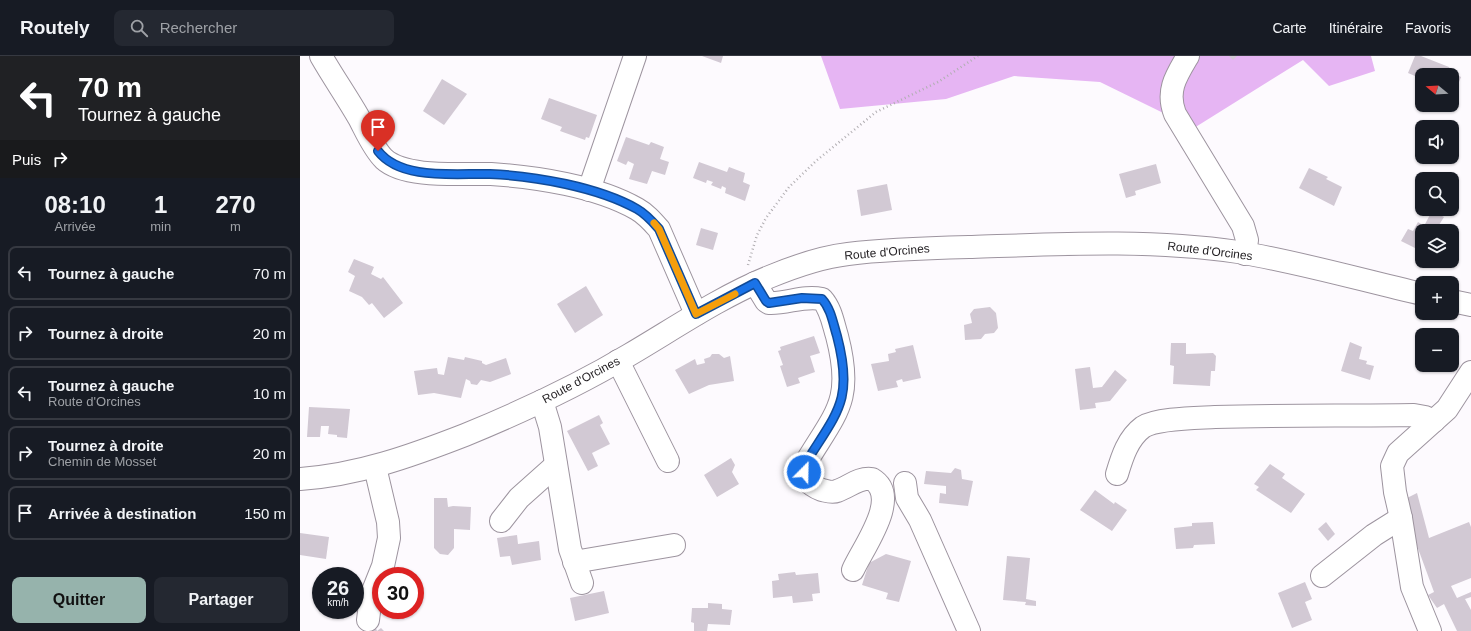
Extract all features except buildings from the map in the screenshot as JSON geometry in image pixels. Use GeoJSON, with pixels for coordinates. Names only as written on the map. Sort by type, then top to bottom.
{"type":"FeatureCollection","features":[{"type":"Feature","properties":{"kind":"street"},"geometry":{"type":"LineString","coordinates":[[321,56],[372,143],[385,159],[398,166],[441,175],[490,174],[556,182],[589,190],[637,209],[650,218],[659,229],[696,314]]}},
{"type":"Feature","properties":{"kind":"street"},"geometry":{"type":"LineString","coordinates":[[589,190],[634,56]]}},
{"type":"Feature","properties":{"kind":"street"},"geometry":{"type":"LineString","coordinates":[[1188,56],[1174,78],[1171,87],[1172,106],[1175,114],[1243,226],[1247,240],[1245,254]]}},
{"type":"Feature","properties":{"kind":"street","name":"Route d'Orcines"},"geometry":{"type":"LineString","coordinates":[[300,479],[341,475],[375,467],[430,449],[505,419],[618,361],[696,314],[752,284],[806,264],[846,254],[957,247],[1099,243],[1170,245],[1245,254],[1415,292]]}},
{"type":"Feature","properties":{"kind":"street"},"geometry":{"type":"LineString","coordinates":[[752,284],[769,303],[802,298],[822,299],[830,313],[840,349],[844,387],[835,418],[805,464],[804,472],[806,478],[813,486],[830,492],[837,491],[863,478],[872,478],[880,487],[882,504],[877,525],[853,570]]}},
{"type":"Feature","properties":{"kind":"street"},"geometry":{"type":"LineString","coordinates":[[1459,302],[1471,305]]}},
{"type":"Feature","properties":{"kind":"street"},"geometry":{"type":"LineString","coordinates":[[618,361],[668,461]]}},
{"type":"Feature","properties":{"kind":"street"},"geometry":{"type":"LineString","coordinates":[[1430,631],[1412,587],[1401,518],[1395,492],[1392,466],[1394,458],[1447,409],[1471,372]]}},
{"type":"Feature","properties":{"kind":"street"},"geometry":{"type":"LineString","coordinates":[[542,401],[548,417],[570,549],[582,583]]}},
{"type":"Feature","properties":{"kind":"street"},"geometry":{"type":"LineString","coordinates":[[1117,474],[1124,452],[1134,436],[1144,426],[1186,418],[1246,416],[1414,415],[1425,417],[1434,421]]}},
{"type":"Feature","properties":{"kind":"street"},"geometry":{"type":"LineString","coordinates":[[501,521],[519,498],[556,465]]}},
{"type":"Feature","properties":{"kind":"street"},"geometry":{"type":"LineString","coordinates":[[368,620],[370,596],[383,566],[388,538],[388,522],[375,467]]}},
{"type":"Feature","properties":{"kind":"street"},"geometry":{"type":"LineString","coordinates":[[905,483],[907,498],[920,520],[969,631]]}},
{"type":"Feature","properties":{"kind":"street"},"geometry":{"type":"LineString","coordinates":[[1322,576],[1374,535],[1401,518]]}},
{"type":"Feature","properties":{"kind":"street"},"geometry":{"type":"LineString","coordinates":[[574,562],[674,545]]}},
{"type":"Feature","properties":{"kind":"path"},"geometry":{"type":"LineString","coordinates":[[752,284],[747,267],[757,235],[766,218],[789,187],[816,161],[876,112],[938,82],[978,56]]}},
{"type":"Feature","properties":{"kind":"shaded area"},"geometry":{"type":"Polygon","coordinates":[[[821,56],[1371,56],[1375,71],[1329,86],[1303,60],[1194,128],[1100,82],[1014,76],[946,99],[840,109],[821,56]]]}},
{"type":"Feature","properties":{"kind":"slow traffic"},"geometry":{"type":"LineString","coordinates":[[654,223],[659,229],[696,314],[735,294]]}},
{"type":"Feature","properties":{"kind":"route"},"geometry":{"type":"LineString","coordinates":[[378,151],[385,159],[398,166],[416,171],[441,175],[490,174],[556,182],[589,190],[637,209],[650,218],[659,229],[696,314],[755,283],[762,296],[769,303],[802,298],[822,299],[830,313],[838,342],[843,370],[844,387],[841,403],[835,418],[805,464],[804,472]]}}]}
